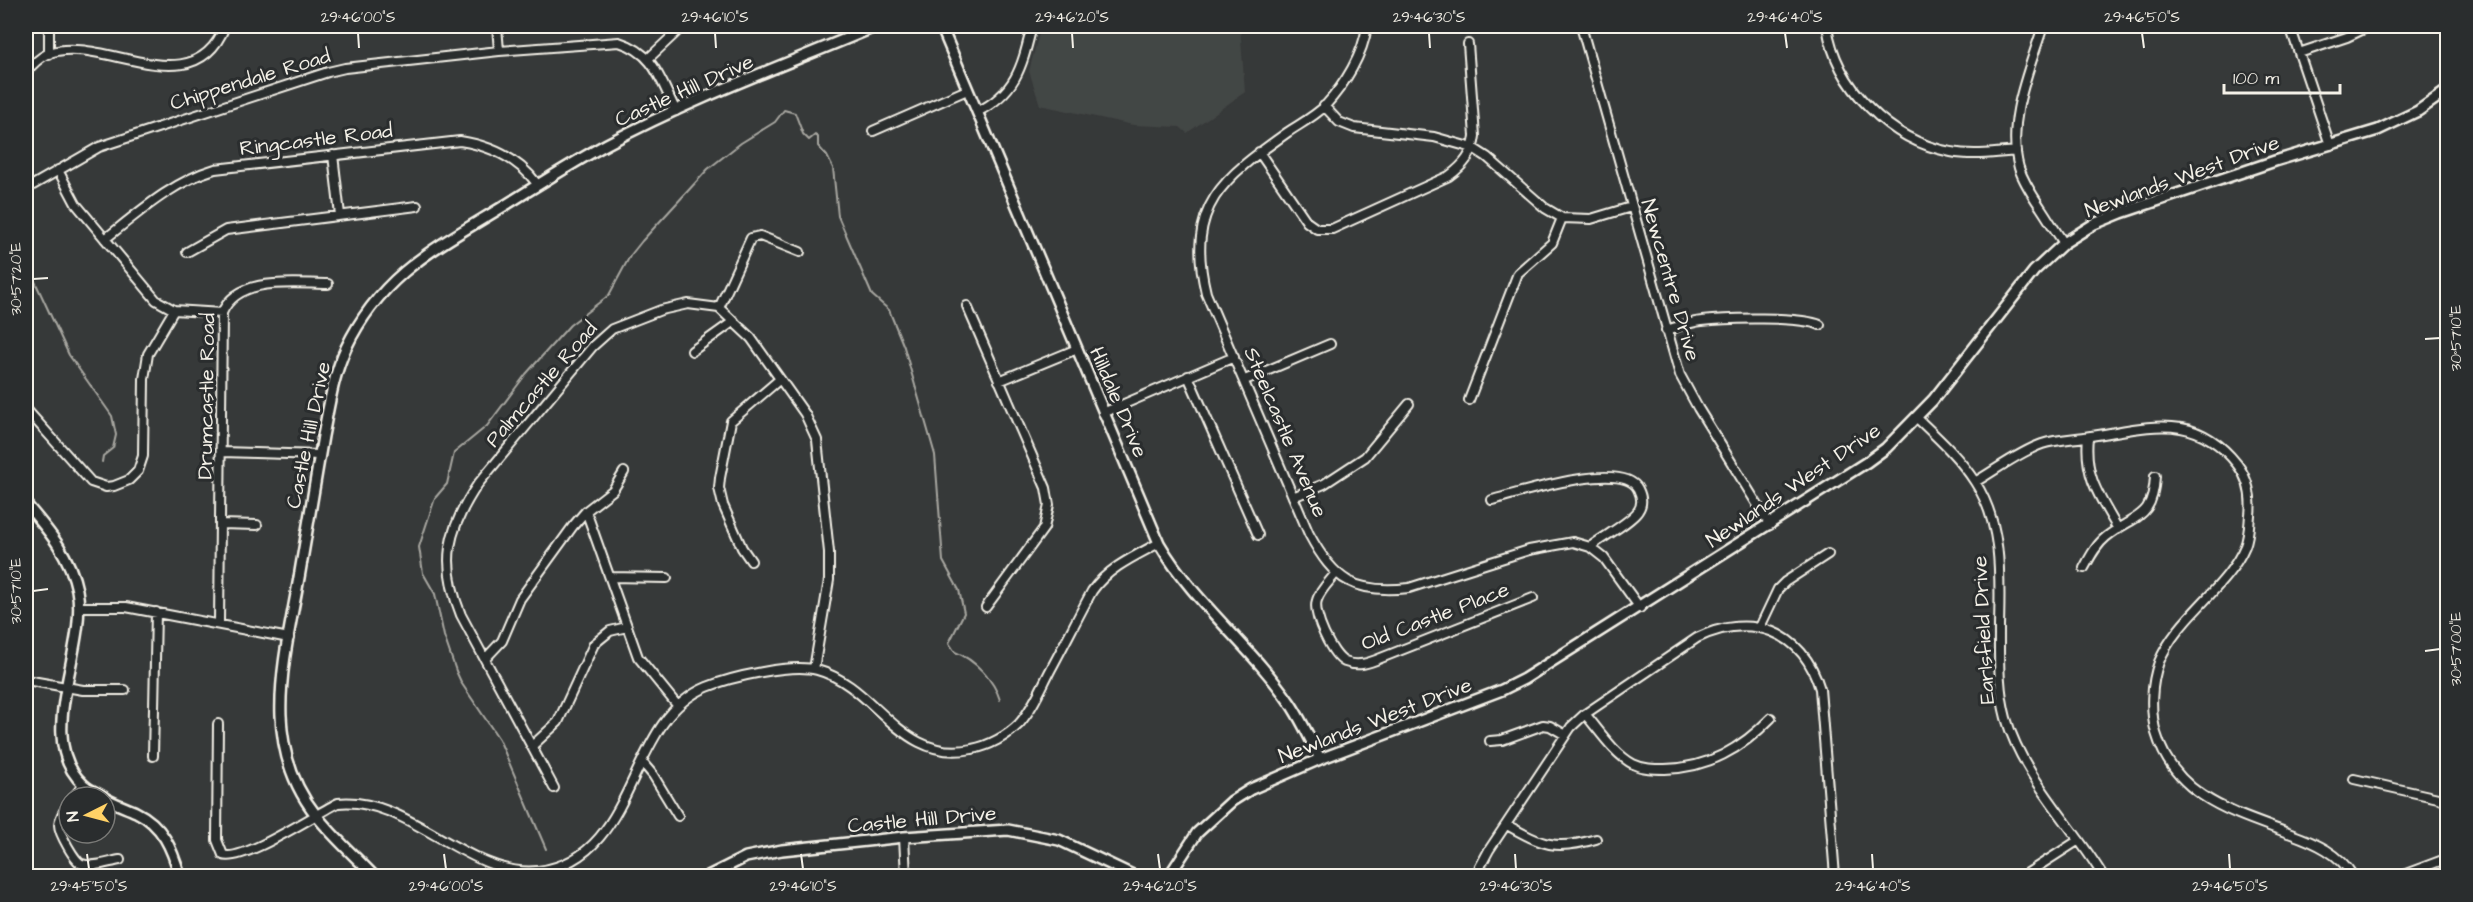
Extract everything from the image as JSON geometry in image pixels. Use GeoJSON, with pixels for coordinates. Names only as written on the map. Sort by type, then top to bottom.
{"type":"FeatureCollection","features":[{"type":"Feature","properties":{"kind":"street"},"geometry":{"type":"LineString","coordinates":[[49,26],[49,54]]}},
{"type":"Feature","properties":{"kind":"street"},"geometry":{"type":"LineString","coordinates":[[26,72],[49,54],[77,51],[180,65],[197,59],[209,50],[225,26]]}},
{"type":"Feature","properties":{"kind":"street"},"geometry":{"type":"LineString","coordinates":[[497,26],[499,51]]}},
{"type":"Feature","properties":{"kind":"street"},"geometry":{"type":"LineString","coordinates":[[676,111],[649,58],[683,26]]}},
{"type":"Feature","properties":{"kind":"street","name":"Castle Hill Drive"},"geometry":{"type":"LineString","coordinates":[[374,876],[315,815],[291,771],[280,726],[279,704],[334,384],[345,351],[359,324],[382,293],[416,262],[608,144],[676,111],[877,26]]}},
{"type":"Feature","properties":{"kind":"street","name":"Hilldale Drive"},"geometry":{"type":"LineString","coordinates":[[941,26],[1159,543],[1186,584],[1289,701],[1305,727],[1320,759]]}},
{"type":"Feature","properties":{"kind":"street"},"geometry":{"type":"LineString","coordinates":[[977,112],[998,100],[1016,79],[1023,64],[1032,26]]}},
{"type":"Feature","properties":{"kind":"street","name":"Steelcastle Avenue"},"geometry":{"type":"LineString","coordinates":[[1367,26],[1365,39],[1350,73],[1324,106],[1243,164],[1220,189],[1208,208],[1200,235],[1201,270],[1206,293],[1321,557],[1336,573],[1353,584],[1370,589],[1409,588],[1556,544],[1573,542],[1590,547]]}},
{"type":"Feature","properties":{"kind":"street","name":"Newcentre Drive"},"geometry":{"type":"LineString","coordinates":[[1581,26],[1680,375],[1770,525]]}},
{"type":"Feature","properties":{"kind":"street"},"geometry":{"type":"LineString","coordinates":[[1827,26],[1836,61],[1852,88],[1867,106],[1890,126],[1920,142],[1951,152],[1983,154],[2016,151]]}},
{"type":"Feature","properties":{"kind":"street"},"geometry":{"type":"LineString","coordinates":[[2043,26],[2018,110],[2014,138],[2019,168],[2029,189],[2064,243]]}},
{"type":"Feature","properties":{"kind":"street"},"geometry":{"type":"LineString","coordinates":[[2290,26],[2330,145]]}},
{"type":"Feature","properties":{"kind":"street"},"geometry":{"type":"LineString","coordinates":[[2299,53],[2347,37],[2370,26]]}},
{"type":"Feature","properties":{"kind":"street","name":"Chippendale Road"},"geometry":{"type":"LineString","coordinates":[[26,189],[108,144],[335,70],[611,41],[631,45],[649,58]]}},
{"type":"Feature","properties":{"kind":"street"},"geometry":{"type":"LineString","coordinates":[[1259,153],[1307,222],[1317,229],[1324,230],[1332,229],[1449,176],[1462,166],[1473,148],[1475,136],[1468,44]]}},
{"type":"Feature","properties":{"kind":"street"},"geometry":{"type":"LineString","coordinates":[[873,132],[967,90]]}},
{"type":"Feature","properties":{"kind":"street","name":"Newlands West Drive"},"geometry":{"type":"LineString","coordinates":[[1169,876],[1197,833],[1232,801],[1269,780],[1502,690],[1546,667],[1867,462],[1917,418],[2034,271],[2064,243],[2094,224],[2275,161],[2378,130],[2399,121],[2448,90]]}},
{"type":"Feature","properties":{"kind":"street"},"geometry":{"type":"LineString","coordinates":[[1324,106],[1339,122],[1354,128],[1434,137],[1473,148],[1487,156],[1545,208],[1562,218],[1591,219],[1631,207]]}},
{"type":"Feature","properties":{"kind":"street","name":"Ringcastle Road"},"geometry":{"type":"LineString","coordinates":[[105,239],[148,204],[201,174],[215,169],[447,142],[468,142],[511,158],[522,165],[538,185]]}},
{"type":"Feature","properties":{"kind":"street"},"geometry":{"type":"LineString","coordinates":[[333,155],[340,215]]}},
{"type":"Feature","properties":{"kind":"street"},"geometry":{"type":"LineString","coordinates":[[58,170],[76,204],[156,300],[174,310],[222,313]]}},
{"type":"Feature","properties":{"kind":"street"},"geometry":{"type":"LineString","coordinates":[[187,252],[226,230],[417,206]]}},
{"type":"Feature","properties":{"kind":"street"},"geometry":{"type":"LineString","coordinates":[[1469,400],[1518,273],[1552,243],[1562,218]]}},
{"type":"Feature","properties":{"kind":"street"},"geometry":{"type":"LineString","coordinates":[[800,252],[760,236],[751,238],[719,308],[751,338],[805,414],[817,441],[829,552],[829,580],[814,669]]}},
{"type":"Feature","properties":{"kind":"street","name":"Drumcastle Road"},"geometry":{"type":"LineString","coordinates":[[219,623],[222,524],[222,313],[230,300],[250,288],[276,283],[328,284]]}},
{"type":"Feature","properties":{"kind":"street","name":"Palmcastle Road"},"geometry":{"type":"LineString","coordinates":[[554,788],[461,615],[448,572],[448,554],[453,532],[463,507],[478,484],[604,334],[639,317],[674,306],[698,304],[719,308]]}},
{"type":"Feature","properties":{"kind":"street"},"geometry":{"type":"LineString","coordinates":[[967,306],[1046,488],[1049,505],[1044,528],[986,606]]}},
{"type":"Feature","properties":{"kind":"street"},"geometry":{"type":"LineString","coordinates":[[26,409],[91,482],[106,487],[129,480],[138,471],[143,456],[144,380],[148,354],[174,310]]}},
{"type":"Feature","properties":{"kind":"street"},"geometry":{"type":"LineString","coordinates":[[1666,330],[1702,321],[1727,319],[1803,320],[1820,325]]}},
{"type":"Feature","properties":{"kind":"street"},"geometry":{"type":"LineString","coordinates":[[692,351],[734,321]]}},
{"type":"Feature","properties":{"kind":"street"},"geometry":{"type":"LineString","coordinates":[[1245,380],[1330,344]]}},
{"type":"Feature","properties":{"kind":"street"},"geometry":{"type":"LineString","coordinates":[[999,381],[1077,349]]}},
{"type":"Feature","properties":{"kind":"street"},"geometry":{"type":"LineString","coordinates":[[1103,412],[1234,357]]}},
{"type":"Feature","properties":{"kind":"street"},"geometry":{"type":"LineString","coordinates":[[1188,376],[1258,535]]}},
{"type":"Feature","properties":{"kind":"street"},"geometry":{"type":"LineString","coordinates":[[752,561],[742,548],[723,505],[719,488],[720,478],[731,421],[780,380]]}},
{"type":"Feature","properties":{"kind":"street"},"geometry":{"type":"LineString","coordinates":[[1293,496],[1323,484],[1365,457],[1409,404]]}},
{"type":"Feature","properties":{"kind":"street","name":"Earlsfield Drive"},"geometry":{"type":"LineString","coordinates":[[1917,418],[1952,453],[1975,482],[1990,515],[1997,544],[2000,688],[2006,718],[2016,745],[2103,876]]}},
{"type":"Feature","properties":{"kind":"street"},"geometry":{"type":"LineString","coordinates":[[1975,482],[2042,444],[2088,437],[2165,426],[2203,434],[2219,445],[2240,468],[2250,492],[2248,535],[2244,548],[2231,568],[2177,631],[2159,662],[2153,688],[2152,712],[2156,734],[2172,768],[2206,799],[2315,843],[2337,856],[2353,876]]}},
{"type":"Feature","properties":{"kind":"street"},"geometry":{"type":"LineString","coordinates":[[2088,437],[2087,454],[2090,476],[2096,492],[2118,529]]}},
{"type":"Feature","properties":{"kind":"street"},"geometry":{"type":"LineString","coordinates":[[222,452],[320,455]]}},
{"type":"Feature","properties":{"kind":"street"},"geometry":{"type":"LineString","coordinates":[[485,659],[502,641],[525,592],[586,511],[613,490],[624,472]]}},
{"type":"Feature","properties":{"kind":"street"},"geometry":{"type":"LineString","coordinates":[[2084,568],[2100,542],[2148,507],[2154,495],[2155,476]]}},
{"type":"Feature","properties":{"kind":"street"},"geometry":{"type":"LineString","coordinates":[[1492,500],[1589,478],[1617,477],[1630,480],[1639,490],[1641,503],[1639,510],[1590,547],[1617,572],[1640,608]]}},
{"type":"Feature","properties":{"kind":"street"},"geometry":{"type":"LineString","coordinates":[[26,504],[63,552],[73,575],[79,607],[61,729],[63,747],[70,767],[83,784]]}},
{"type":"Feature","properties":{"kind":"street"},"geometry":{"type":"LineString","coordinates":[[586,511],[638,657],[654,680],[677,705]]}},
{"type":"Feature","properties":{"kind":"street"},"geometry":{"type":"LineString","coordinates":[[222,524],[257,525]]}},
{"type":"Feature","properties":{"kind":"street"},"geometry":{"type":"LineString","coordinates":[[218,724],[217,840],[223,855],[233,857],[254,849],[338,803],[363,803],[379,807],[495,865],[534,871],[548,869],[561,865],[584,852],[598,840],[609,826],[660,728],[677,705],[707,687],[723,682],[776,670],[814,669],[840,680],[898,729],[920,744],[948,751],[978,748],[997,741],[1018,725],[1032,706],[1100,580],[1129,559],[1159,543]]}},
{"type":"Feature","properties":{"kind":"street"},"geometry":{"type":"LineString","coordinates":[[1760,627],[1778,589],[1828,554]]}},
{"type":"Feature","properties":{"kind":"street","name":"Old Castle Place"},"geometry":{"type":"LineString","coordinates":[[1336,573],[1317,600],[1318,622],[1335,653],[1343,661],[1355,664],[1364,664],[1381,658],[1533,598]]}},
{"type":"Feature","properties":{"kind":"street"},"geometry":{"type":"LineString","coordinates":[[610,577],[666,578]]}},
{"type":"Feature","properties":{"kind":"street"},"geometry":{"type":"LineString","coordinates":[[79,607],[126,607],[289,638]]}},
{"type":"Feature","properties":{"kind":"street"},"geometry":{"type":"LineString","coordinates":[[153,756],[156,612]]}},
{"type":"Feature","properties":{"kind":"street"},"geometry":{"type":"LineString","coordinates":[[1475,876],[1489,850],[1564,734],[1585,714],[1697,638],[1715,629],[1733,626],[1760,627],[1790,642],[1806,658],[1815,674],[1820,689],[1835,876]]}},
{"type":"Feature","properties":{"kind":"street"},"geometry":{"type":"LineString","coordinates":[[532,747],[558,723],[594,644],[610,631],[627,627]]}},
{"type":"Feature","properties":{"kind":"street"},"geometry":{"type":"LineString","coordinates":[[26,680],[67,688],[125,690]]}},
{"type":"Feature","properties":{"kind":"street"},"geometry":{"type":"LineString","coordinates":[[1585,714],[1624,758],[1648,769],[1682,768],[1711,761],[1756,734],[1771,718]]}},
{"type":"Feature","properties":{"kind":"street"},"geometry":{"type":"LineString","coordinates":[[1490,741],[1502,740],[1543,725],[1550,726],[1564,734]]}},
{"type":"Feature","properties":{"kind":"street"},"geometry":{"type":"LineString","coordinates":[[642,762],[653,774],[678,816]]}},
{"type":"Feature","properties":{"kind":"street"},"geometry":{"type":"LineString","coordinates":[[2354,779],[2438,798],[2448,803]]}},
{"type":"Feature","properties":{"kind":"street"},"geometry":{"type":"LineString","coordinates":[[117,803],[137,812],[160,830],[168,842],[180,876]]}},
{"type":"Feature","properties":{"kind":"street"},"geometry":{"type":"LineString","coordinates":[[1507,825],[1531,838],[1562,847],[1596,839]]}},
{"type":"Feature","properties":{"kind":"street","name":"Castle Hill Drive"},"geometry":{"type":"LineString","coordinates":[[708,876],[731,863],[759,854],[904,837],[985,831],[1024,832],[1059,840],[1135,876]]}},
{"type":"Feature","properties":{"kind":"street"},"geometry":{"type":"LineString","coordinates":[[904,837],[906,876]]}},
{"type":"Feature","properties":{"kind":"street"},"geometry":{"type":"LineString","coordinates":[[2023,876],[2079,840]]}},
{"type":"Feature","properties":{"kind":"street"},"geometry":{"type":"LineString","coordinates":[[68,845],[77,861],[84,865],[95,866],[120,860]]}},
{"type":"Feature","properties":{"kind":"street"},"geometry":{"type":"LineString","coordinates":[[2400,876],[2448,858]]}},
{"type":"Feature","properties":{"kind":"shaded area"},"geometry":{"type":"Polygon","coordinates":[[[1041,26],[1240,26],[1245,92],[1187,133],[1180,127],[1133,125],[1040,105],[1029,71],[1041,26]]]}},
{"type":"Feature","properties":{"kind":"waterway"},"geometry":{"type":"LineString","coordinates":[[546,849],[499,739],[462,684],[456,671],[444,636],[435,594],[423,573],[419,547],[435,498],[447,484],[454,453],[487,426],[526,374],[570,325],[609,295],[630,256],[708,169],[741,143],[775,122],[784,110],[795,113],[803,134],[809,140],[815,135],[818,137],[818,146],[827,156],[833,168],[838,216],[872,295],[889,310],[904,347],[935,455],[943,561],[959,590],[964,613],[949,643],[955,652],[982,671],[993,685],[1000,700]]}},
{"type":"Feature","properties":{"kind":"waterway"},"geometry":{"type":"LineString","coordinates":[[26,262],[69,355],[112,416],[116,435],[113,448],[103,456],[102,462]]}}]}
